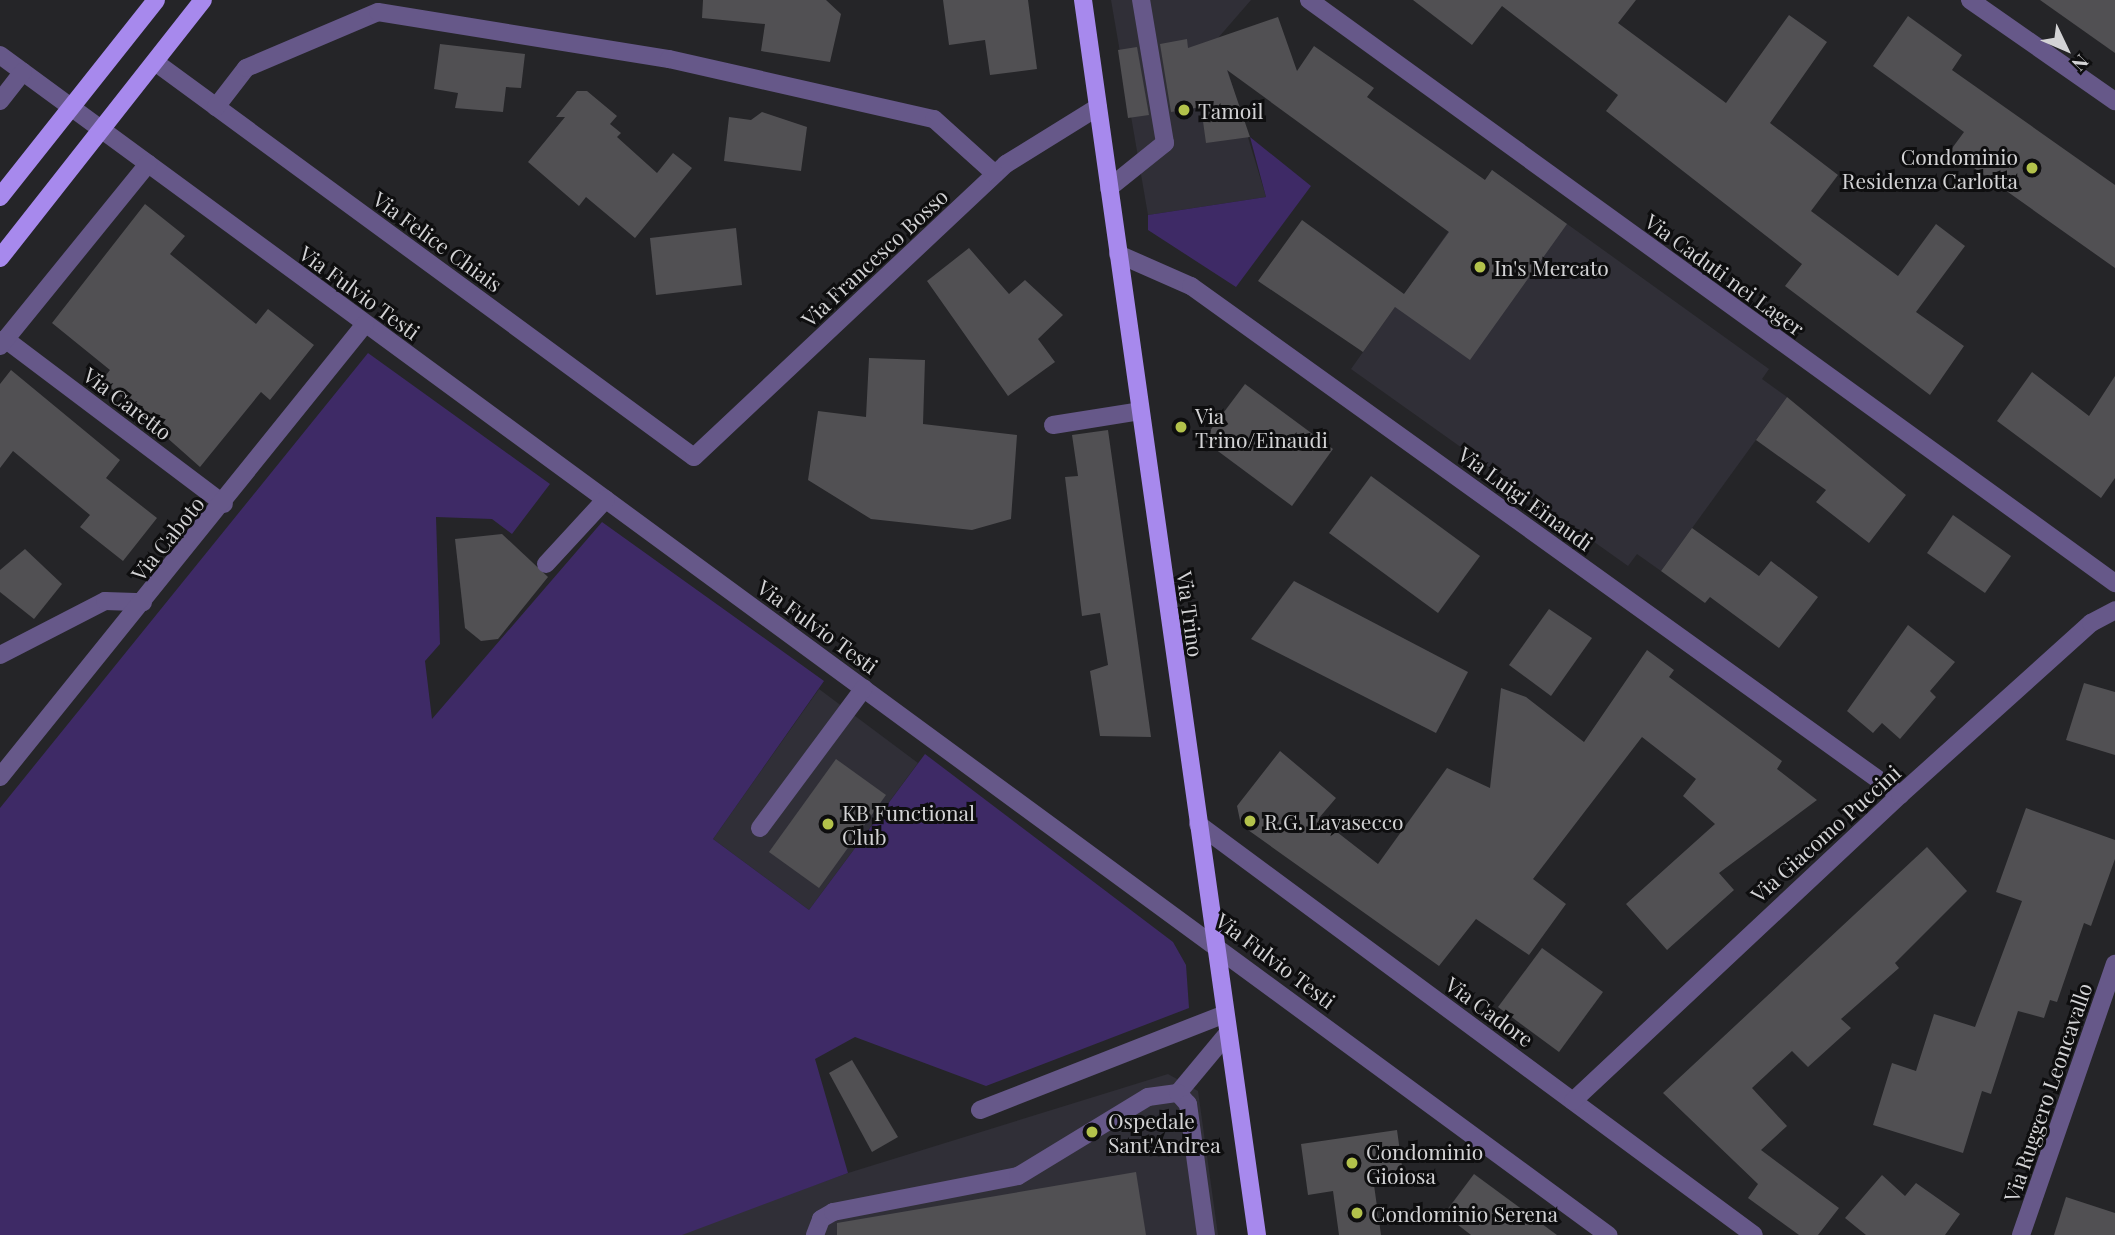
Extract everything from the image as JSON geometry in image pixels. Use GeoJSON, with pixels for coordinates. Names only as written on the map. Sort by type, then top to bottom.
{"type":"FeatureCollection","features":[{"type":"Feature","properties":{"kind":"main road"},"geometry":{"type":"LineString","coordinates":[[0,197],[156,0]]}},
{"type":"Feature","properties":{"kind":"main road"},"geometry":{"type":"LineString","coordinates":[[0,258],[203,0]]}},
{"type":"Feature","properties":{"kind":"main road","name":"Via Trino"},"geometry":{"type":"LineString","coordinates":[[1083,0],[1257,1235]]}},
{"type":"Feature","properties":{"kind":"street"},"geometry":{"type":"LineString","coordinates":[[1109,188],[1165,143],[1141,0]]}},
{"type":"Feature","properties":{"kind":"street","name":"Via Caduti nei Lager"},"geometry":{"type":"LineString","coordinates":[[1309,0],[2115,583]]}},
{"type":"Feature","properties":{"kind":"street"},"geometry":{"type":"LineString","coordinates":[[1970,0],[2115,101]]}},
{"type":"Feature","properties":{"kind":"street"},"geometry":{"type":"LineString","coordinates":[[216,107],[246,68],[378,12],[391,13],[669,60],[934,119],[995,174]]}},
{"type":"Feature","properties":{"kind":"street","name":"Via Fulvio Testi"},"geometry":{"type":"LineString","coordinates":[[0,55],[1608,1235]]}},
{"type":"Feature","properties":{"kind":"street","name":"Via Felice Chiais"},"geometry":{"type":"LineString","coordinates":[[155,62],[694,457]]}},
{"type":"Feature","properties":{"kind":"street"},"geometry":{"type":"LineString","coordinates":[[0,101],[23,72]]}},
{"type":"Feature","properties":{"kind":"street","name":"Via Francesco Bosso"},"geometry":{"type":"LineString","coordinates":[[694,457],[995,174],[1098,107]]}},
{"type":"Feature","properties":{"kind":"street"},"geometry":{"type":"LineString","coordinates":[[3,342],[148,164]]}},
{"type":"Feature","properties":{"kind":"street","name":"Via Luigi Einaudi"},"geometry":{"type":"LineString","coordinates":[[1118,254],[1191,286],[1900,795]]}},
{"type":"Feature","properties":{"kind":"street","name":"Via Caboto"},"geometry":{"type":"LineString","coordinates":[[0,777],[224,504],[365,324]]}},
{"type":"Feature","properties":{"kind":"street","name":"Via Caretto"},"geometry":{"type":"LineString","coordinates":[[3,342],[224,504]]}},
{"type":"Feature","properties":{"kind":"street"},"geometry":{"type":"LineString","coordinates":[[1053,425],[1140,411]]}},
{"type":"Feature","properties":{"kind":"street"},"geometry":{"type":"LineString","coordinates":[[546,564],[606,499]]}},
{"type":"Feature","properties":{"kind":"street"},"geometry":{"type":"LineString","coordinates":[[0,655],[105,601],[144,602]]}},
{"type":"Feature","properties":{"kind":"street","name":"Via Giacomo Puccini"},"geometry":{"type":"LineString","coordinates":[[1573,1101],[1900,795],[2091,623],[2115,610]]}},
{"type":"Feature","properties":{"kind":"street"},"geometry":{"type":"LineString","coordinates":[[760,828],[864,688]]}},
{"type":"Feature","properties":{"kind":"street","name":"Via Cadore"},"geometry":{"type":"LineString","coordinates":[[1198,824],[1754,1235]]}},
{"type":"Feature","properties":{"kind":"street","name":"Via Ruggero Leoncavallo"},"geometry":{"type":"LineString","coordinates":[[2021,1235],[2115,964]]}},
{"type":"Feature","properties":{"kind":"street"},"geometry":{"type":"LineString","coordinates":[[980,1110],[1225,1014]]}},
{"type":"Feature","properties":{"kind":"street"},"geometry":{"type":"LineString","coordinates":[[815,1235],[821,1219],[833,1212],[1018,1176],[1148,1097],[1178,1093],[1228,1033]]}},
{"type":"Feature","properties":{"kind":"street"},"geometry":{"type":"LineString","coordinates":[[1178,1093],[1188,1104],[1206,1235]]}},
{"type":"Feature","properties":{"kind":"shaded area","name":"Tamoil"},"geometry":{"type":"Polygon","coordinates":[[[1111,0],[1251,0],[1218,38],[1266,197],[1148,215],[1111,0]]]}},
{"type":"Feature","properties":{"kind":"shaded area"},"geometry":{"type":"Polygon","coordinates":[[[1250,137],[1311,186],[1236,287],[1148,230],[1148,215],[1266,197],[1250,137]]]}},
{"type":"Feature","properties":{"kind":"shaded area"},"geometry":{"type":"Polygon","coordinates":[[[1492,170],[1769,369],[1762,379],[1787,397],[1661,571],[1637,554],[1628,566],[1351,369],[1492,170]]]}},
{"type":"Feature","properties":{"kind":"shaded area"},"geometry":{"type":"Polygon","coordinates":[[[368,353],[550,484],[512,534],[492,519],[436,517],[440,644],[425,661],[432,719],[602,522],[824,681],[713,839],[809,910],[925,754],[1173,942],[1186,965],[1189,1008],[986,1086],[855,1037],[815,1059],[848,1173],[682,1235],[0,1235],[0,808],[368,353]]]}},
{"type":"Feature","properties":{"kind":"shaded area"},"geometry":{"type":"Polygon","coordinates":[[[819,689],[918,763],[809,910],[713,839],[819,689]]]}},
{"type":"Feature","properties":{"kind":"shaded area","name":"Ospedale Sant'Andrea"},"geometry":{"type":"Polygon","coordinates":[[[1168,1074],[1198,1091],[1218,1235],[674,1235],[848,1173],[1168,1074]]]}},
{"type":"Feature","properties":{"kind":"building"},"geometry":{"type":"Polygon","coordinates":[[[703,0],[826,0],[841,14],[830,62],[761,51],[765,24],[702,18],[703,0]]]}},
{"type":"Feature","properties":{"kind":"building"},"geometry":{"type":"Polygon","coordinates":[[[943,0],[1028,0],[1037,69],[990,75],[985,40],[949,45],[943,0]]]}},
{"type":"Feature","properties":{"kind":"building"},"geometry":{"type":"Polygon","coordinates":[[[1413,0],[1636,0],[1618,23],[1726,103],[1789,15],[1827,42],[1770,123],[1838,175],[1811,211],[1898,276],[1936,224],[1965,246],[1916,312],[1964,346],[1930,395],[1785,286],[1802,264],[1606,111],[1618,95],[1502,6],[1472,45],[1413,0]]]}},
{"type":"Feature","properties":{"kind":"building"},"geometry":{"type":"Polygon","coordinates":[[[2040,0],[2115,0],[2115,53],[2040,0]]]}},
{"type":"Feature","properties":{"kind":"building","name":"Condominio Residenza Carlotta"},"geometry":{"type":"Polygon","coordinates":[[[1908,16],[1962,55],[1952,70],[2115,185],[2115,268],[1950,151],[1964,132],[1873,66],[1908,16]]]}},
{"type":"Feature","properties":{"kind":"building"},"geometry":{"type":"Polygon","coordinates":[[[1278,17],[1297,71],[1314,46],[1374,88],[1367,97],[1485,180],[1492,170],[1567,224],[1470,360],[1395,307],[1363,352],[1258,281],[1302,220],[1404,294],[1449,232],[1227,70],[1250,137],[1206,143],[1201,107],[1171,112],[1160,44],[1187,39],[1188,48],[1278,17]]]}},
{"type":"Feature","properties":{"kind":"building"},"geometry":{"type":"Polygon","coordinates":[[[440,44],[525,54],[521,88],[506,87],[503,112],[455,108],[458,93],[434,89],[440,44]]]}},
{"type":"Feature","properties":{"kind":"building"},"geometry":{"type":"Polygon","coordinates":[[[1137,47],[1149,115],[1128,118],[1118,50],[1137,47]]]}},
{"type":"Feature","properties":{"kind":"building"},"geometry":{"type":"Polygon","coordinates":[[[577,91],[587,91],[617,116],[610,124],[621,133],[617,137],[657,173],[673,153],[692,168],[635,238],[586,197],[579,206],[528,162],[565,117],[556,117],[577,91]]]}},
{"type":"Feature","properties":{"kind":"building"},"geometry":{"type":"Polygon","coordinates":[[[762,112],[807,127],[801,171],[724,161],[729,117],[751,120],[762,112]]]}},
{"type":"Feature","properties":{"kind":"building"},"geometry":{"type":"Polygon","coordinates":[[[145,204],[185,236],[170,254],[256,324],[268,309],[314,345],[270,400],[261,392],[200,467],[102,380],[110,370],[52,323],[145,204]]]}},
{"type":"Feature","properties":{"kind":"building"},"geometry":{"type":"Polygon","coordinates":[[[736,228],[742,285],[656,295],[650,238],[736,228]]]}},
{"type":"Feature","properties":{"kind":"building"},"geometry":{"type":"Polygon","coordinates":[[[969,248],[1009,294],[1025,280],[1063,315],[1038,339],[1055,362],[1008,396],[927,281],[969,248]]]}},
{"type":"Feature","properties":{"kind":"building"},"geometry":{"type":"Polygon","coordinates":[[[869,358],[925,360],[923,424],[1017,435],[1011,519],[972,530],[871,519],[808,480],[818,411],[866,417],[869,358]]]}},
{"type":"Feature","properties":{"kind":"building"},"geometry":{"type":"Polygon","coordinates":[[[11,370],[120,460],[106,478],[157,518],[123,561],[80,527],[90,515],[13,451],[0,468],[0,384],[11,370]]]}},
{"type":"Feature","properties":{"kind":"building"},"geometry":{"type":"Polygon","coordinates":[[[2032,372],[2089,416],[2115,376],[2115,478],[2101,498],[1997,421],[2032,372]]]}},
{"type":"Feature","properties":{"kind":"building"},"geometry":{"type":"Polygon","coordinates":[[[1245,384],[1333,449],[1292,506],[1203,440],[1245,384]]]}},
{"type":"Feature","properties":{"kind":"building"},"geometry":{"type":"Polygon","coordinates":[[[1787,397],[1906,495],[1869,543],[1816,502],[1826,490],[1756,440],[1787,397]]]}},
{"type":"Feature","properties":{"kind":"building"},"geometry":{"type":"Polygon","coordinates":[[[1108,430],[1151,737],[1100,736],[1090,671],[1108,665],[1100,613],[1082,616],[1065,477],[1078,476],[1072,435],[1108,430]]]}},
{"type":"Feature","properties":{"kind":"building"},"geometry":{"type":"Polygon","coordinates":[[[1371,476],[1480,556],[1438,613],[1329,533],[1371,476]]]}},
{"type":"Feature","properties":{"kind":"building"},"geometry":{"type":"Polygon","coordinates":[[[1953,515],[2011,556],[1985,593],[1927,553],[1953,515]]]}},
{"type":"Feature","properties":{"kind":"building"},"geometry":{"type":"Polygon","coordinates":[[[1692,528],[1759,576],[1771,561],[1818,597],[1779,648],[1710,597],[1705,603],[1661,571],[1692,528]]]}},
{"type":"Feature","properties":{"kind":"building"},"geometry":{"type":"Polygon","coordinates":[[[502,534],[548,577],[498,639],[481,641],[465,628],[455,539],[502,534]]]}},
{"type":"Feature","properties":{"kind":"building"},"geometry":{"type":"Polygon","coordinates":[[[25,549],[62,584],[34,619],[0,592],[0,570],[25,549]]]}},
{"type":"Feature","properties":{"kind":"building"},"geometry":{"type":"Polygon","coordinates":[[[1294,581],[1468,672],[1436,733],[1251,639],[1294,581]]]}},
{"type":"Feature","properties":{"kind":"building"},"geometry":{"type":"Polygon","coordinates":[[[1549,609],[1592,638],[1551,696],[1509,665],[1549,609]]]}},
{"type":"Feature","properties":{"kind":"building"},"geometry":{"type":"Polygon","coordinates":[[[1908,625],[1955,662],[1930,691],[1936,697],[1900,739],[1882,723],[1873,733],[1847,711],[1908,625]]]}},
{"type":"Feature","properties":{"kind":"building"},"geometry":{"type":"Polygon","coordinates":[[[1647,650],[1674,670],[1669,677],[1782,761],[1777,769],[1817,800],[1719,873],[1734,890],[1667,950],[1626,904],[1715,824],[1683,796],[1696,779],[1642,737],[1533,879],[1566,904],[1529,955],[1476,919],[1439,966],[1241,825],[1237,806],[1280,751],[1336,798],[1319,818],[1378,864],[1447,768],[1490,788],[1501,688],[1526,697],[1584,742],[1647,650]]]}},
{"type":"Feature","properties":{"kind":"building"},"geometry":{"type":"Polygon","coordinates":[[[2084,683],[2115,692],[2115,755],[2066,740],[2084,683]]]}},
{"type":"Feature","properties":{"kind":"building","name":"KB Functional Club"},"geometry":{"type":"Polygon","coordinates":[[[836,759],[886,795],[819,888],[769,852],[836,759]]]}},
{"type":"Feature","properties":{"kind":"building"},"geometry":{"type":"Polygon","coordinates":[[[2026,808],[2115,840],[2115,859],[2091,926],[2084,923],[2057,1002],[2050,1000],[2044,1018],[2018,1011],[1991,1094],[1982,1091],[1963,1153],[1873,1125],[1892,1063],[1916,1071],[1934,1014],[1975,1027],[2022,901],[1996,892],[2026,808]]]}},
{"type":"Feature","properties":{"kind":"building"},"geometry":{"type":"Polygon","coordinates":[[[1927,847],[1967,891],[1895,963],[1899,968],[1841,1019],[1851,1028],[1808,1067],[1792,1051],[1752,1088],[1787,1126],[1761,1150],[1839,1208],[1818,1235],[1799,1235],[1748,1198],[1758,1184],[1663,1093],[1927,847]]]}},
{"type":"Feature","properties":{"kind":"building"},"geometry":{"type":"Polygon","coordinates":[[[1542,948],[1603,992],[1559,1052],[1498,1007],[1542,948]]]}},
{"type":"Feature","properties":{"kind":"building"},"geometry":{"type":"Polygon","coordinates":[[[852,1060],[898,1137],[872,1152],[829,1073],[852,1060]]]}},
{"type":"Feature","properties":{"kind":"building","name":"Condominio Gioiosa"},"geometry":{"type":"Polygon","coordinates":[[[1397,1130],[1404,1181],[1374,1185],[1381,1235],[1339,1235],[1333,1191],[1308,1195],[1301,1144],[1397,1130]]]}},
{"type":"Feature","properties":{"kind":"building"},"geometry":{"type":"Polygon","coordinates":[[[1136,1172],[1146,1235],[837,1235],[837,1223],[1136,1172]]]}},
{"type":"Feature","properties":{"kind":"building"},"geometry":{"type":"Polygon","coordinates":[[[1474,1174],[1557,1235],[1471,1235],[1444,1214],[1474,1174]]]}},
{"type":"Feature","properties":{"kind":"building"},"geometry":{"type":"Polygon","coordinates":[[[1882,1175],[1905,1196],[1916,1183],[1960,1214],[1945,1235],[1866,1235],[1845,1218],[1882,1175]]]}},
{"type":"Feature","properties":{"kind":"building"},"geometry":{"type":"Polygon","coordinates":[[[2066,1197],[2115,1213],[2115,1235],[2054,1235],[2066,1197]]]}},
{"type":"Feature","properties":{"kind":"place","name":"Tamoil"},"geometry":{"type":"Point","coordinates":[1184,110]}},
{"type":"Feature","properties":{"kind":"place","name":"Condominio Residenza Carlotta"},"geometry":{"type":"Point","coordinates":[2032,168]}},
{"type":"Feature","properties":{"kind":"place","name":"In's Mercato"},"geometry":{"type":"Point","coordinates":[1480,267]}},
{"type":"Feature","properties":{"kind":"place","name":"Via Trino/Einaudi"},"geometry":{"type":"Point","coordinates":[1181,427]}},
{"type":"Feature","properties":{"kind":"place","name":"R.G. Lavasecco"},"geometry":{"type":"Point","coordinates":[1250,821]}},
{"type":"Feature","properties":{"kind":"place","name":"KB Functional Club"},"geometry":{"type":"Point","coordinates":[828,824]}},
{"type":"Feature","properties":{"kind":"place","name":"Ospedale Sant'Andrea"},"geometry":{"type":"Point","coordinates":[1092,1132]}},
{"type":"Feature","properties":{"kind":"place","name":"Condominio Gioiosa"},"geometry":{"type":"Point","coordinates":[1352,1163]}},
{"type":"Feature","properties":{"kind":"place","name":"Condominio Serena"},"geometry":{"type":"Point","coordinates":[1357,1213]}}]}
